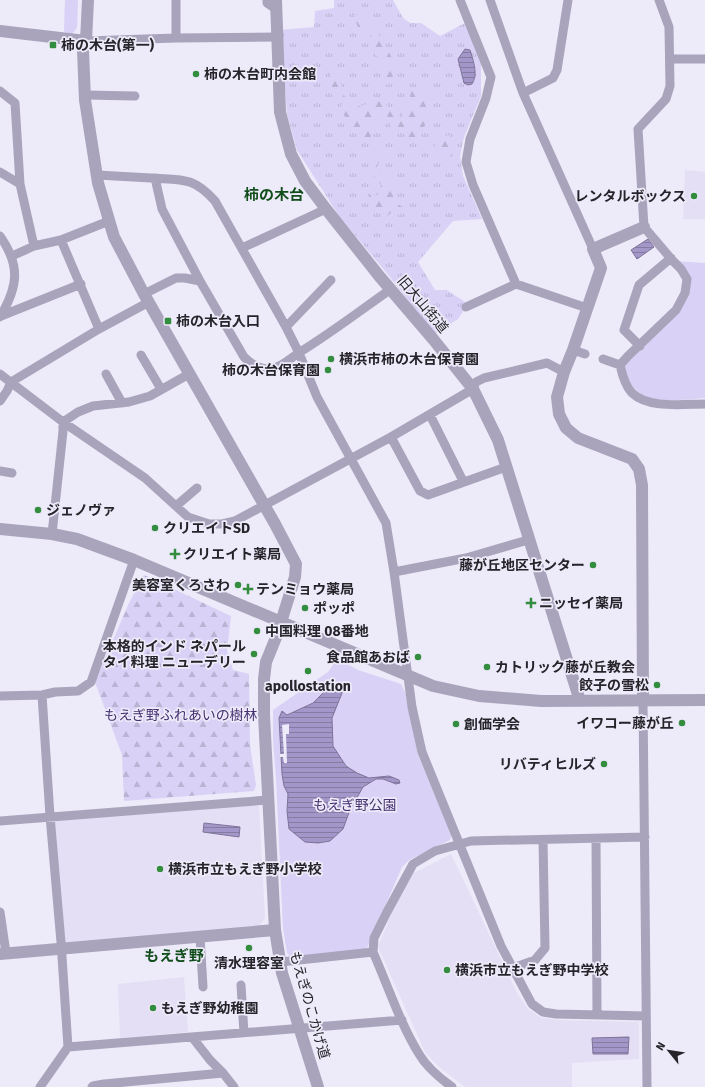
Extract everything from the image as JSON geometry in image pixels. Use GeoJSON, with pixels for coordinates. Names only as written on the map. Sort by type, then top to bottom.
{"type":"FeatureCollection","features":[{"type":"Feature","properties":{"kind":"street","name":"もえぎのこかげ道"},"geometry":{"type":"LineString","coordinates":[[88,0],[86,41],[83,50],[85,95],[98,182],[114,237],[296,564],[295,576],[277,635],[266,662],[264,679],[268,800],[275,930],[282,973],[318,1087]]}},
{"type":"Feature","properties":{"kind":"street"},"geometry":{"type":"LineString","coordinates":[[176,0],[176,38]]}},
{"type":"Feature","properties":{"kind":"street"},"geometry":{"type":"LineString","coordinates":[[267,0],[267,3],[276,5]]}},
{"type":"Feature","properties":{"kind":"street"},"geometry":{"type":"LineString","coordinates":[[460,0],[491,77],[486,98],[466,152],[466,162],[473,185],[516,284]]}},
{"type":"Feature","properties":{"kind":"street"},"geometry":{"type":"LineString","coordinates":[[490,0],[523,93],[601,268],[564,372],[557,397],[559,414],[566,428],[578,438],[632,459],[639,469],[642,485],[647,1087]]}},
{"type":"Feature","properties":{"kind":"street"},"geometry":{"type":"LineString","coordinates":[[523,93],[553,78],[558,70],[568,0]]}},
{"type":"Feature","properties":{"kind":"street"},"geometry":{"type":"LineString","coordinates":[[620,365],[676,310],[685,293],[687,279],[681,269],[644,227],[638,129],[666,99],[670,86],[669,27],[659,0]]}},
{"type":"Feature","properties":{"kind":"street","name":"旧大山街道"},"geometry":{"type":"LineString","coordinates":[[276,5],[280,112],[291,154],[302,174],[326,209],[433,339],[472,389],[498,440],[528,540],[580,701]]}},
{"type":"Feature","properties":{"kind":"street"},"geometry":{"type":"LineString","coordinates":[[0,31],[86,41],[277,37]]}},
{"type":"Feature","properties":{"kind":"street"},"geometry":{"type":"LineString","coordinates":[[670,59],[705,59]]}},
{"type":"Feature","properties":{"kind":"street"},"geometry":{"type":"LineString","coordinates":[[0,91],[15,103],[20,184],[34,246]]}},
{"type":"Feature","properties":{"kind":"street"},"geometry":{"type":"LineString","coordinates":[[85,95],[134,96]]}},
{"type":"Feature","properties":{"kind":"street"},"geometry":{"type":"LineString","coordinates":[[0,172],[20,184]]}},
{"type":"Feature","properties":{"kind":"street"},"geometry":{"type":"LineString","coordinates":[[97,175],[176,178],[196,184],[207,191],[215,201],[286,327],[299,353],[317,397],[386,523],[409,676],[412,707],[422,752],[501,946],[532,1004],[543,1012],[556,1014],[646,1016]]}},
{"type":"Feature","properties":{"kind":"street"},"geometry":{"type":"LineString","coordinates":[[155,178],[162,209],[200,281],[244,357],[251,364],[258,367],[275,368],[391,289]]}},
{"type":"Feature","properties":{"kind":"street"},"geometry":{"type":"LineString","coordinates":[[242,248],[326,209]]}},
{"type":"Feature","properties":{"kind":"street"},"geometry":{"type":"LineString","coordinates":[[12,256],[34,246],[61,240],[110,221]]}},
{"type":"Feature","properties":{"kind":"street"},"geometry":{"type":"LineString","coordinates":[[593,249],[644,227]]}},
{"type":"Feature","properties":{"kind":"street"},"geometry":{"type":"LineString","coordinates":[[0,236],[12,256],[15,269],[13,291],[0,316]]}},
{"type":"Feature","properties":{"kind":"street"},"geometry":{"type":"LineString","coordinates":[[61,240],[99,329]]}},
{"type":"Feature","properties":{"kind":"street"},"geometry":{"type":"LineString","coordinates":[[640,346],[624,330],[639,285],[671,258]]}},
{"type":"Feature","properties":{"kind":"street"},"geometry":{"type":"LineString","coordinates":[[0,401],[11,382],[99,329],[176,278],[200,281]]}},
{"type":"Feature","properties":{"kind":"street"},"geometry":{"type":"LineString","coordinates":[[286,327],[331,280]]}},
{"type":"Feature","properties":{"kind":"street"},"geometry":{"type":"LineString","coordinates":[[0,316],[80,284]]}},
{"type":"Feature","properties":{"kind":"street"},"geometry":{"type":"LineString","coordinates":[[466,307],[516,284],[587,308]]}},
{"type":"Feature","properties":{"kind":"street"},"geometry":{"type":"LineString","coordinates":[[573,350],[585,354]]}},
{"type":"Feature","properties":{"kind":"street"},"geometry":{"type":"LineString","coordinates":[[141,355],[161,390]]}},
{"type":"Feature","properties":{"kind":"street"},"geometry":{"type":"LineString","coordinates":[[603,359],[620,365]]}},
{"type":"Feature","properties":{"kind":"street"},"geometry":{"type":"LineString","coordinates":[[0,374],[63,422],[145,478],[188,517],[209,524],[222,524],[235,521],[391,437],[472,389],[476,382],[484,378],[547,363],[564,372]]}},
{"type":"Feature","properties":{"kind":"street"},"geometry":{"type":"LineString","coordinates":[[620,365],[624,379],[632,393],[644,401],[658,404],[705,404]]}},
{"type":"Feature","properties":{"kind":"street"},"geometry":{"type":"LineString","coordinates":[[106,374],[122,403]]}},
{"type":"Feature","properties":{"kind":"street"},"geometry":{"type":"LineString","coordinates":[[63,422],[78,412],[93,406],[140,400],[189,374]]}},
{"type":"Feature","properties":{"kind":"street"},"geometry":{"type":"LineString","coordinates":[[430,415],[463,481]]}},
{"type":"Feature","properties":{"kind":"street"},"geometry":{"type":"LineString","coordinates":[[52,534],[63,422]]}},
{"type":"Feature","properties":{"kind":"street"},"geometry":{"type":"LineString","coordinates":[[391,437],[420,491],[428,495],[506,466]]}},
{"type":"Feature","properties":{"kind":"street"},"geometry":{"type":"LineString","coordinates":[[0,471],[12,473]]}},
{"type":"Feature","properties":{"kind":"street"},"geometry":{"type":"LineString","coordinates":[[176,506],[197,488]]}},
{"type":"Feature","properties":{"kind":"street"},"geometry":{"type":"LineString","coordinates":[[0,530],[52,534],[77,539],[134,560],[433,686],[479,696],[540,701],[705,700]]}},
{"type":"Feature","properties":{"kind":"street"},"geometry":{"type":"LineString","coordinates":[[394,572],[466,558],[528,540]]}},
{"type":"Feature","properties":{"kind":"street"},"geometry":{"type":"LineString","coordinates":[[0,696],[42,695],[55,692],[78,691],[91,682],[134,560]]}},
{"type":"Feature","properties":{"kind":"street"},"geometry":{"type":"LineString","coordinates":[[40,1087],[68,1047],[42,695]]}},
{"type":"Feature","properties":{"kind":"street"},"geometry":{"type":"LineString","coordinates":[[0,821],[268,800]]}},
{"type":"Feature","properties":{"kind":"street"},"geometry":{"type":"LineString","coordinates":[[452,1087],[440,1084],[420,1056],[402,1020],[373,952],[374,938],[413,864],[435,851],[471,841],[645,837]]}},
{"type":"Feature","properties":{"kind":"street"},"geometry":{"type":"LineString","coordinates":[[596,839],[597,1015]]}},
{"type":"Feature","properties":{"kind":"street"},"geometry":{"type":"LineString","coordinates":[[512,968],[535,960],[544,948],[543,840]]}},
{"type":"Feature","properties":{"kind":"street"},"geometry":{"type":"LineString","coordinates":[[0,912],[3,953],[61,950],[275,930]]}},
{"type":"Feature","properties":{"kind":"street"},"geometry":{"type":"LineString","coordinates":[[200,937],[203,987]]}},
{"type":"Feature","properties":{"kind":"street"},"geometry":{"type":"LineString","coordinates":[[281,962],[373,952]]}},
{"type":"Feature","properties":{"kind":"street"},"geometry":{"type":"LineString","coordinates":[[241,985],[244,1033]]}},
{"type":"Feature","properties":{"kind":"street"},"geometry":{"type":"LineString","coordinates":[[68,1047],[402,1020]]}},
{"type":"Feature","properties":{"kind":"street"},"geometry":{"type":"LineString","coordinates":[[192,1037],[210,1060],[223,1072],[234,1087]]}},
{"type":"Feature","properties":{"kind":"street"},"geometry":{"type":"LineString","coordinates":[[92,1087],[104,1084],[223,1072]]}},
{"type":"Feature","properties":{"kind":"shaded area"},"geometry":{"type":"Polygon","coordinates":[[[465,49],[470,50],[475,69],[474,80],[472,84],[468,85],[464,83],[458,59],[465,49]]]}},
{"type":"Feature","properties":{"kind":"shaded area","name":"レンタルボックス"},"geometry":{"type":"Polygon","coordinates":[[[685,170],[705,172],[705,219],[683,219],[685,170]]]}},
{"type":"Feature","properties":{"kind":"shaded area"},"geometry":{"type":"Polygon","coordinates":[[[648,239],[654,247],[637,259],[631,250],[648,239]]]}},
{"type":"Feature","properties":{"kind":"shaded area"},"geometry":{"type":"Polygon","coordinates":[[[346,683],[332,718],[333,746],[346,766],[357,773],[369,778],[389,776],[399,780],[400,783],[396,784],[383,779],[376,779],[363,787],[350,810],[343,829],[330,841],[318,843],[305,842],[289,829],[287,811],[288,794],[284,786],[282,774],[279,718],[282,711],[287,715],[313,703],[332,684],[346,683]]]}},
{"type":"Feature","properties":{"kind":"shaded area","name":"横浜市立もえぎ野小学校"},"geometry":{"type":"Polygon","coordinates":[[[259,805],[265,918],[259,927],[65,942],[54,821],[259,805]]]}},
{"type":"Feature","properties":{"kind":"shaded area"},"geometry":{"type":"Polygon","coordinates":[[[204,823],[240,827],[239,837],[203,832],[204,823]]]}},
{"type":"Feature","properties":{"kind":"shaded area","name":"横浜市立もえぎ野中学校"},"geometry":{"type":"Polygon","coordinates":[[[451,854],[517,993],[528,1009],[542,1018],[559,1020],[639,1022],[639,1059],[572,1063],[572,1087],[465,1087],[439,1067],[425,1052],[378,947],[392,912],[412,874],[451,854]]]}},
{"type":"Feature","properties":{"kind":"shaded area","name":"もえぎ野幼稚園"},"geometry":{"type":"Polygon","coordinates":[[[184,977],[188,1032],[120,1038],[118,984],[184,977]]]}},
{"type":"Feature","properties":{"kind":"shaded area"},"geometry":{"type":"Polygon","coordinates":[[[629,1037],[628,1054],[593,1054],[592,1038],[629,1037]]]}},
{"type":"Feature","properties":{"kind":"green space"},"geometry":{"type":"Polygon","coordinates":[[[65,0],[78,0],[77,28],[72,34],[64,32],[65,0]]]}},
{"type":"Feature","properties":{"kind":"green space"},"geometry":{"type":"Polygon","coordinates":[[[334,0],[393,0],[403,18],[410,23],[421,23],[440,36],[465,23],[481,62],[481,96],[464,137],[460,156],[463,176],[482,219],[453,221],[418,262],[435,290],[447,290],[468,304],[458,319],[435,334],[339,216],[297,150],[287,114],[281,30],[314,27],[315,11],[334,8],[334,0]],[[471,53],[464,83],[475,80],[475,66],[471,53]]]}},
{"type":"Feature","properties":{"kind":"green space"},"geometry":{"type":"Polygon","coordinates":[[[354,14],[365,18],[370,22],[395,63],[397,68],[388,85],[384,84],[386,69],[373,48],[370,32],[358,28],[354,14]]]}},
{"type":"Feature","properties":{"kind":"green space"},"geometry":{"type":"Polygon","coordinates":[[[330,66],[338,69],[343,94],[353,108],[382,100],[401,118],[408,105],[412,88],[419,86],[434,100],[423,130],[412,140],[403,133],[392,130],[387,115],[377,122],[370,139],[358,134],[340,110],[342,103],[332,96],[330,66]]]}},
{"type":"Feature","properties":{"kind":"green space"},"geometry":{"type":"Polygon","coordinates":[[[448,135],[455,140],[452,153],[446,162],[437,154],[434,143],[448,135]]]}},
{"type":"Feature","properties":{"kind":"green space"},"geometry":{"type":"Polygon","coordinates":[[[383,152],[376,169],[384,180],[394,182],[396,193],[393,202],[403,207],[400,216],[393,211],[386,217],[376,210],[368,194],[378,195],[381,185],[368,167],[372,153],[383,152]]]}},
{"type":"Feature","properties":{"kind":"green space"},"geometry":{"type":"Polygon","coordinates":[[[673,261],[705,263],[705,398],[666,400],[644,396],[635,389],[628,379],[623,365],[676,310],[687,279],[673,261]]]}},
{"type":"Feature","properties":{"kind":"green space","name":"もえぎ野ふれあいの樹林"},"geometry":{"type":"Polygon","coordinates":[[[144,575],[231,616],[227,651],[233,670],[249,674],[250,745],[256,785],[254,791],[124,801],[122,755],[95,682],[129,603],[144,575]]]}},
{"type":"Feature","properties":{"kind":"green space","name":"もえぎ野公園"},"geometry":{"type":"Polygon","coordinates":[[[334,657],[358,670],[401,684],[406,694],[418,755],[452,834],[450,840],[409,860],[402,867],[366,950],[292,958],[287,953],[283,928],[273,739],[273,710],[328,672],[333,665],[334,657]]]}},
{"type":"Feature","properties":{"kind":"pier"},"geometry":{"type":"Polygon","coordinates":[[[289,724],[289,734],[286,734],[287,763],[284,763],[283,757],[280,757],[280,754],[284,754],[282,725],[289,724]]]}},
{"type":"Feature","properties":{"kind":"place","name":"柿の木台(第一)"},"geometry":{"type":"Point","coordinates":[53,45]}},
{"type":"Feature","properties":{"kind":"place","name":"柿の木台町内会館"},"geometry":{"type":"Point","coordinates":[196,74]}},
{"type":"Feature","properties":{"kind":"place","name":"レンタルボックス"},"geometry":{"type":"Point","coordinates":[694,196]}},
{"type":"Feature","properties":{"kind":"place","name":"柿の木台入口"},"geometry":{"type":"Point","coordinates":[168,321]}},
{"type":"Feature","properties":{"kind":"place","name":"横浜市柿の木台保育園"},"geometry":{"type":"Point","coordinates":[331,359]}},
{"type":"Feature","properties":{"kind":"place","name":"柿の木台保育園"},"geometry":{"type":"Point","coordinates":[328,370]}},
{"type":"Feature","properties":{"kind":"place","name":"ジェノヴァ"},"geometry":{"type":"Point","coordinates":[38,510]}},
{"type":"Feature","properties":{"kind":"place","name":"クリエイトSD"},"geometry":{"type":"Point","coordinates":[155,528]}},
{"type":"Feature","properties":{"kind":"place","name":"クリエイト薬局"},"geometry":{"type":"Point","coordinates":[175,554]}},
{"type":"Feature","properties":{"kind":"place","name":"藤が丘地区センター"},"geometry":{"type":"Point","coordinates":[593,565]}},
{"type":"Feature","properties":{"kind":"place","name":"美容室くろさわ"},"geometry":{"type":"Point","coordinates":[238,585]}},
{"type":"Feature","properties":{"kind":"place","name":"テンミョウ薬局"},"geometry":{"type":"Point","coordinates":[248,589]}},
{"type":"Feature","properties":{"kind":"place","name":"ニッセイ薬局"},"geometry":{"type":"Point","coordinates":[531,603]}},
{"type":"Feature","properties":{"kind":"place","name":"ポッポ"},"geometry":{"type":"Point","coordinates":[305,608]}},
{"type":"Feature","properties":{"kind":"place","name":"中国料理 08番地"},"geometry":{"type":"Point","coordinates":[257,631]}},
{"type":"Feature","properties":{"kind":"place","name":"本格的インド ネパール タイ料理 ニューデリー"},"geometry":{"type":"Point","coordinates":[254,654]}},
{"type":"Feature","properties":{"kind":"place","name":"食品館あおば"},"geometry":{"type":"Point","coordinates":[418,657]}},
{"type":"Feature","properties":{"kind":"place","name":"カトリック藤が丘教会"},"geometry":{"type":"Point","coordinates":[487,667]}},
{"type":"Feature","properties":{"kind":"place","name":"apollostation"},"geometry":{"type":"Point","coordinates":[308,671]}},
{"type":"Feature","properties":{"kind":"place","name":"餃子の雪松"},"geometry":{"type":"Point","coordinates":[657,685]}},
{"type":"Feature","properties":{"kind":"place","name":"イワコー藤が丘"},"geometry":{"type":"Point","coordinates":[682,723]}},
{"type":"Feature","properties":{"kind":"place","name":"創価学会"},"geometry":{"type":"Point","coordinates":[456,724]}},
{"type":"Feature","properties":{"kind":"place","name":"リバティヒルズ"},"geometry":{"type":"Point","coordinates":[604,764]}},
{"type":"Feature","properties":{"kind":"place","name":"横浜市立もえぎ野小学校"},"geometry":{"type":"Point","coordinates":[160,869]}},
{"type":"Feature","properties":{"kind":"place","name":"清水理容室"},"geometry":{"type":"Point","coordinates":[249,948]}},
{"type":"Feature","properties":{"kind":"place","name":"横浜市立もえぎ野中学校"},"geometry":{"type":"Point","coordinates":[447,970]}},
{"type":"Feature","properties":{"kind":"place","name":"もえぎ野幼稚園"},"geometry":{"type":"Point","coordinates":[153,1008]}},
{"type":"Feature","properties":{"kind":"district","name":"柿の木台"},"geometry":{"type":"Point","coordinates":[274,195]}},
{"type":"Feature","properties":{"kind":"district","name":"もえぎ野"},"geometry":{"type":"Point","coordinates":[174,956]}}]}
